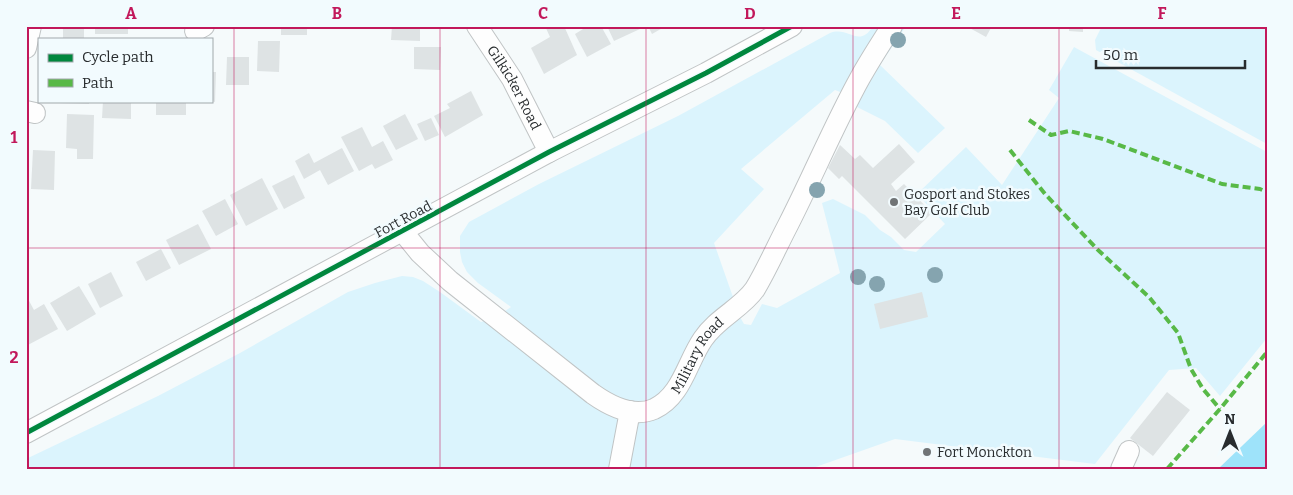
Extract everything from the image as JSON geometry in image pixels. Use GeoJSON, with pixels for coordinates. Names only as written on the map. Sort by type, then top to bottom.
{"type":"FeatureCollection","features":[{"type":"Feature","properties":{"kind":"street"},"geometry":{"type":"LineString","coordinates":[[26,48],[31,26]]}},
{"type":"Feature","properties":{"kind":"street","name":"Gilkicker Road"},"geometry":{"type":"LineString","coordinates":[[477,26],[512,79],[549,152]]}},
{"type":"Feature","properties":{"kind":"street","name":"Fort Road"},"geometry":{"type":"LineString","coordinates":[[26,433],[549,152],[706,73],[792,26]]}},
{"type":"Feature","properties":{"kind":"street","name":"Military Road"},"geometry":{"type":"LineString","coordinates":[[403,232],[420,252],[450,281],[565,373],[611,406],[630,411],[647,411],[668,399],[678,386],[707,333],[754,290],[860,79],[892,26]]}},
{"type":"Feature","properties":{"kind":"street"},"geometry":{"type":"LineString","coordinates":[[619,469],[630,411]]}},
{"type":"Feature","properties":{"kind":"shaded area"},"geometry":{"type":"Polygon","coordinates":[[[873,26],[902,26],[904,29],[880,65],[945,128],[918,153],[885,121],[855,106],[858,99],[835,90],[741,169],[764,189],[714,243],[744,324],[751,325],[762,304],[777,308],[840,273],[822,203],[833,199],[865,215],[904,250],[916,252],[945,224],[917,194],[966,147],[1002,185],[1059,98],[1049,90],[1074,47],[1267,152],[1267,338],[1220,396],[1196,368],[1169,370],[1095,464],[895,439],[810,469],[26,469],[26,459],[158,396],[240,353],[348,292],[375,283],[402,276],[413,277],[440,292],[481,322],[496,317],[511,307],[478,283],[467,272],[462,262],[460,236],[469,222],[539,184],[678,116],[830,33],[843,32],[863,36],[873,26]]]}},
{"type":"Feature","properties":{"kind":"shaded area"},"geometry":{"type":"Polygon","coordinates":[[[1102,26],[1267,26],[1267,144],[1096,50],[1095,40],[1102,26]]]}},
{"type":"Feature","properties":{"kind":"water"},"geometry":{"type":"Polygon","coordinates":[[[1267,422],[1267,469],[1218,469],[1267,422]]]}},
{"type":"Feature","properties":{"kind":"building"},"geometry":{"type":"Polygon","coordinates":[[[63,26],[84,26],[84,38],[63,38],[63,26]]]}},
{"type":"Feature","properties":{"kind":"building"},"geometry":{"type":"Polygon","coordinates":[[[95,26],[128,26],[128,34],[95,34],[95,26]]]}},
{"type":"Feature","properties":{"kind":"building"},"geometry":{"type":"Polygon","coordinates":[[[281,26],[307,26],[307,35],[281,35],[281,26]]]}},
{"type":"Feature","properties":{"kind":"building"},"geometry":{"type":"Polygon","coordinates":[[[392,26],[420,26],[420,41],[391,40],[392,26]]]}},
{"type":"Feature","properties":{"kind":"building"},"geometry":{"type":"Polygon","coordinates":[[[545,26],[564,26],[577,55],[544,74],[531,48],[550,37],[545,26]]]}},
{"type":"Feature","properties":{"kind":"building"},"geometry":{"type":"Polygon","coordinates":[[[588,26],[601,26],[611,44],[587,57],[575,34],[588,26]]]}},
{"type":"Feature","properties":{"kind":"building"},"geometry":{"type":"Polygon","coordinates":[[[607,26],[639,26],[640,29],[614,41],[607,26]]]}},
{"type":"Feature","properties":{"kind":"building"},"geometry":{"type":"Polygon","coordinates":[[[648,26],[666,26],[652,34],[648,26]]]}},
{"type":"Feature","properties":{"kind":"building"},"geometry":{"type":"Polygon","coordinates":[[[966,26],[992,26],[986,37],[966,26]]]}},
{"type":"Feature","properties":{"kind":"building"},"geometry":{"type":"Polygon","coordinates":[[[1069,26],[1083,26],[1083,32],[1069,31],[1069,26]]]}},
{"type":"Feature","properties":{"kind":"building"},"geometry":{"type":"Polygon","coordinates":[[[258,41],[280,41],[279,72],[257,71],[258,41]]]}},
{"type":"Feature","properties":{"kind":"building"},"geometry":{"type":"Polygon","coordinates":[[[414,47],[441,47],[440,70],[414,69],[414,47]]]}},
{"type":"Feature","properties":{"kind":"building"},"geometry":{"type":"Polygon","coordinates":[[[227,57],[249,57],[249,85],[226,85],[227,57]]]}},
{"type":"Feature","properties":{"kind":"building"},"geometry":{"type":"Polygon","coordinates":[[[212,72],[216,72],[215,102],[212,101],[212,72]]]}},
{"type":"Feature","properties":{"kind":"building"},"geometry":{"type":"Polygon","coordinates":[[[471,91],[483,115],[445,137],[434,116],[450,108],[447,104],[471,91]]]}},
{"type":"Feature","properties":{"kind":"building"},"geometry":{"type":"Polygon","coordinates":[[[89,102],[89,104],[59,103],[89,102]]]}},
{"type":"Feature","properties":{"kind":"building"},"geometry":{"type":"Polygon","coordinates":[[[103,102],[131,102],[131,119],[102,118],[103,102]]]}},
{"type":"Feature","properties":{"kind":"building"},"geometry":{"type":"Polygon","coordinates":[[[156,102],[186,102],[186,115],[156,115],[156,102]]]}},
{"type":"Feature","properties":{"kind":"building"},"geometry":{"type":"Polygon","coordinates":[[[67,114],[94,115],[93,159],[77,159],[77,149],[66,148],[67,114]]]}},
{"type":"Feature","properties":{"kind":"building"},"geometry":{"type":"Polygon","coordinates":[[[405,114],[418,139],[396,150],[383,126],[405,114]]]}},
{"type":"Feature","properties":{"kind":"building"},"geometry":{"type":"Polygon","coordinates":[[[431,118],[439,135],[425,141],[417,124],[431,118]]]}},
{"type":"Feature","properties":{"kind":"building"},"geometry":{"type":"Polygon","coordinates":[[[362,127],[372,147],[383,141],[393,160],[375,169],[372,164],[359,171],[341,137],[362,127]]]}},
{"type":"Feature","properties":{"kind":"building"},"geometry":{"type":"Polygon","coordinates":[[[899,144],[915,162],[891,184],[896,191],[904,184],[932,213],[905,239],[842,176],[839,179],[828,168],[840,145],[855,159],[860,155],[873,168],[899,144]]]}},
{"type":"Feature","properties":{"kind":"building"},"geometry":{"type":"Polygon","coordinates":[[[342,148],[354,171],[328,185],[320,170],[304,179],[295,161],[309,153],[314,163],[342,148]]]}},
{"type":"Feature","properties":{"kind":"building"},"geometry":{"type":"Polygon","coordinates":[[[33,150],[55,151],[54,190],[31,189],[33,150]]]}},
{"type":"Feature","properties":{"kind":"building"},"geometry":{"type":"Polygon","coordinates":[[[294,175],[305,198],[284,209],[272,186],[294,175]]]}},
{"type":"Feature","properties":{"kind":"building"},"geometry":{"type":"Polygon","coordinates":[[[262,178],[278,209],[246,226],[230,195],[262,178]]]}},
{"type":"Feature","properties":{"kind":"building"},"geometry":{"type":"Polygon","coordinates":[[[225,199],[238,224],[216,236],[202,211],[225,199]]]}},
{"type":"Feature","properties":{"kind":"building"},"geometry":{"type":"Polygon","coordinates":[[[198,224],[211,249],[179,265],[166,240],[198,224]]]}},
{"type":"Feature","properties":{"kind":"building"},"geometry":{"type":"Polygon","coordinates":[[[161,249],[171,268],[146,281],[136,262],[161,249]]]}},
{"type":"Feature","properties":{"kind":"building"},"geometry":{"type":"Polygon","coordinates":[[[111,272],[123,296],[100,308],[88,284],[111,272]]]}},
{"type":"Feature","properties":{"kind":"building"},"geometry":{"type":"Polygon","coordinates":[[[79,286],[96,314],[67,331],[50,303],[79,286]]]}},
{"type":"Feature","properties":{"kind":"building"},"geometry":{"type":"Polygon","coordinates":[[[922,292],[928,317],[880,329],[874,304],[922,292]]]}},
{"type":"Feature","properties":{"kind":"building"},"geometry":{"type":"Polygon","coordinates":[[[28,299],[34,310],[44,304],[58,329],[26,346],[26,300],[28,299]]]}},
{"type":"Feature","properties":{"kind":"building"},"geometry":{"type":"Polygon","coordinates":[[[1167,392],[1190,410],[1153,456],[1130,438],[1167,392]]]}},
{"type":"Feature","properties":{"kind":"marked path"},"geometry":{"type":"LineString","coordinates":[[1029,120],[1051,135],[1069,131],[1103,139],[1222,184],[1260,189],[1267,192]]}},
{"type":"Feature","properties":{"kind":"marked path"},"geometry":{"type":"LineString","coordinates":[[1010,150],[1045,194],[1098,250],[1149,297],[1178,333],[1191,369],[1203,389],[1220,409]]}},
{"type":"Feature","properties":{"kind":"marked path"},"geometry":{"type":"LineString","coordinates":[[1167,469],[1267,352]]}},
{"type":"Feature","properties":{"kind":"cycle path"},"geometry":{"type":"LineString","coordinates":[[26,433],[549,152],[706,73],[792,26]]}},
{"type":"Feature","properties":{"kind":"place","name":"Gosport and Stokes Bay Golf Club"},"geometry":{"type":"Point","coordinates":[894,202]}},
{"type":"Feature","properties":{"kind":"place","name":"Fort Monckton"},"geometry":{"type":"Point","coordinates":[927,452]}}]}
